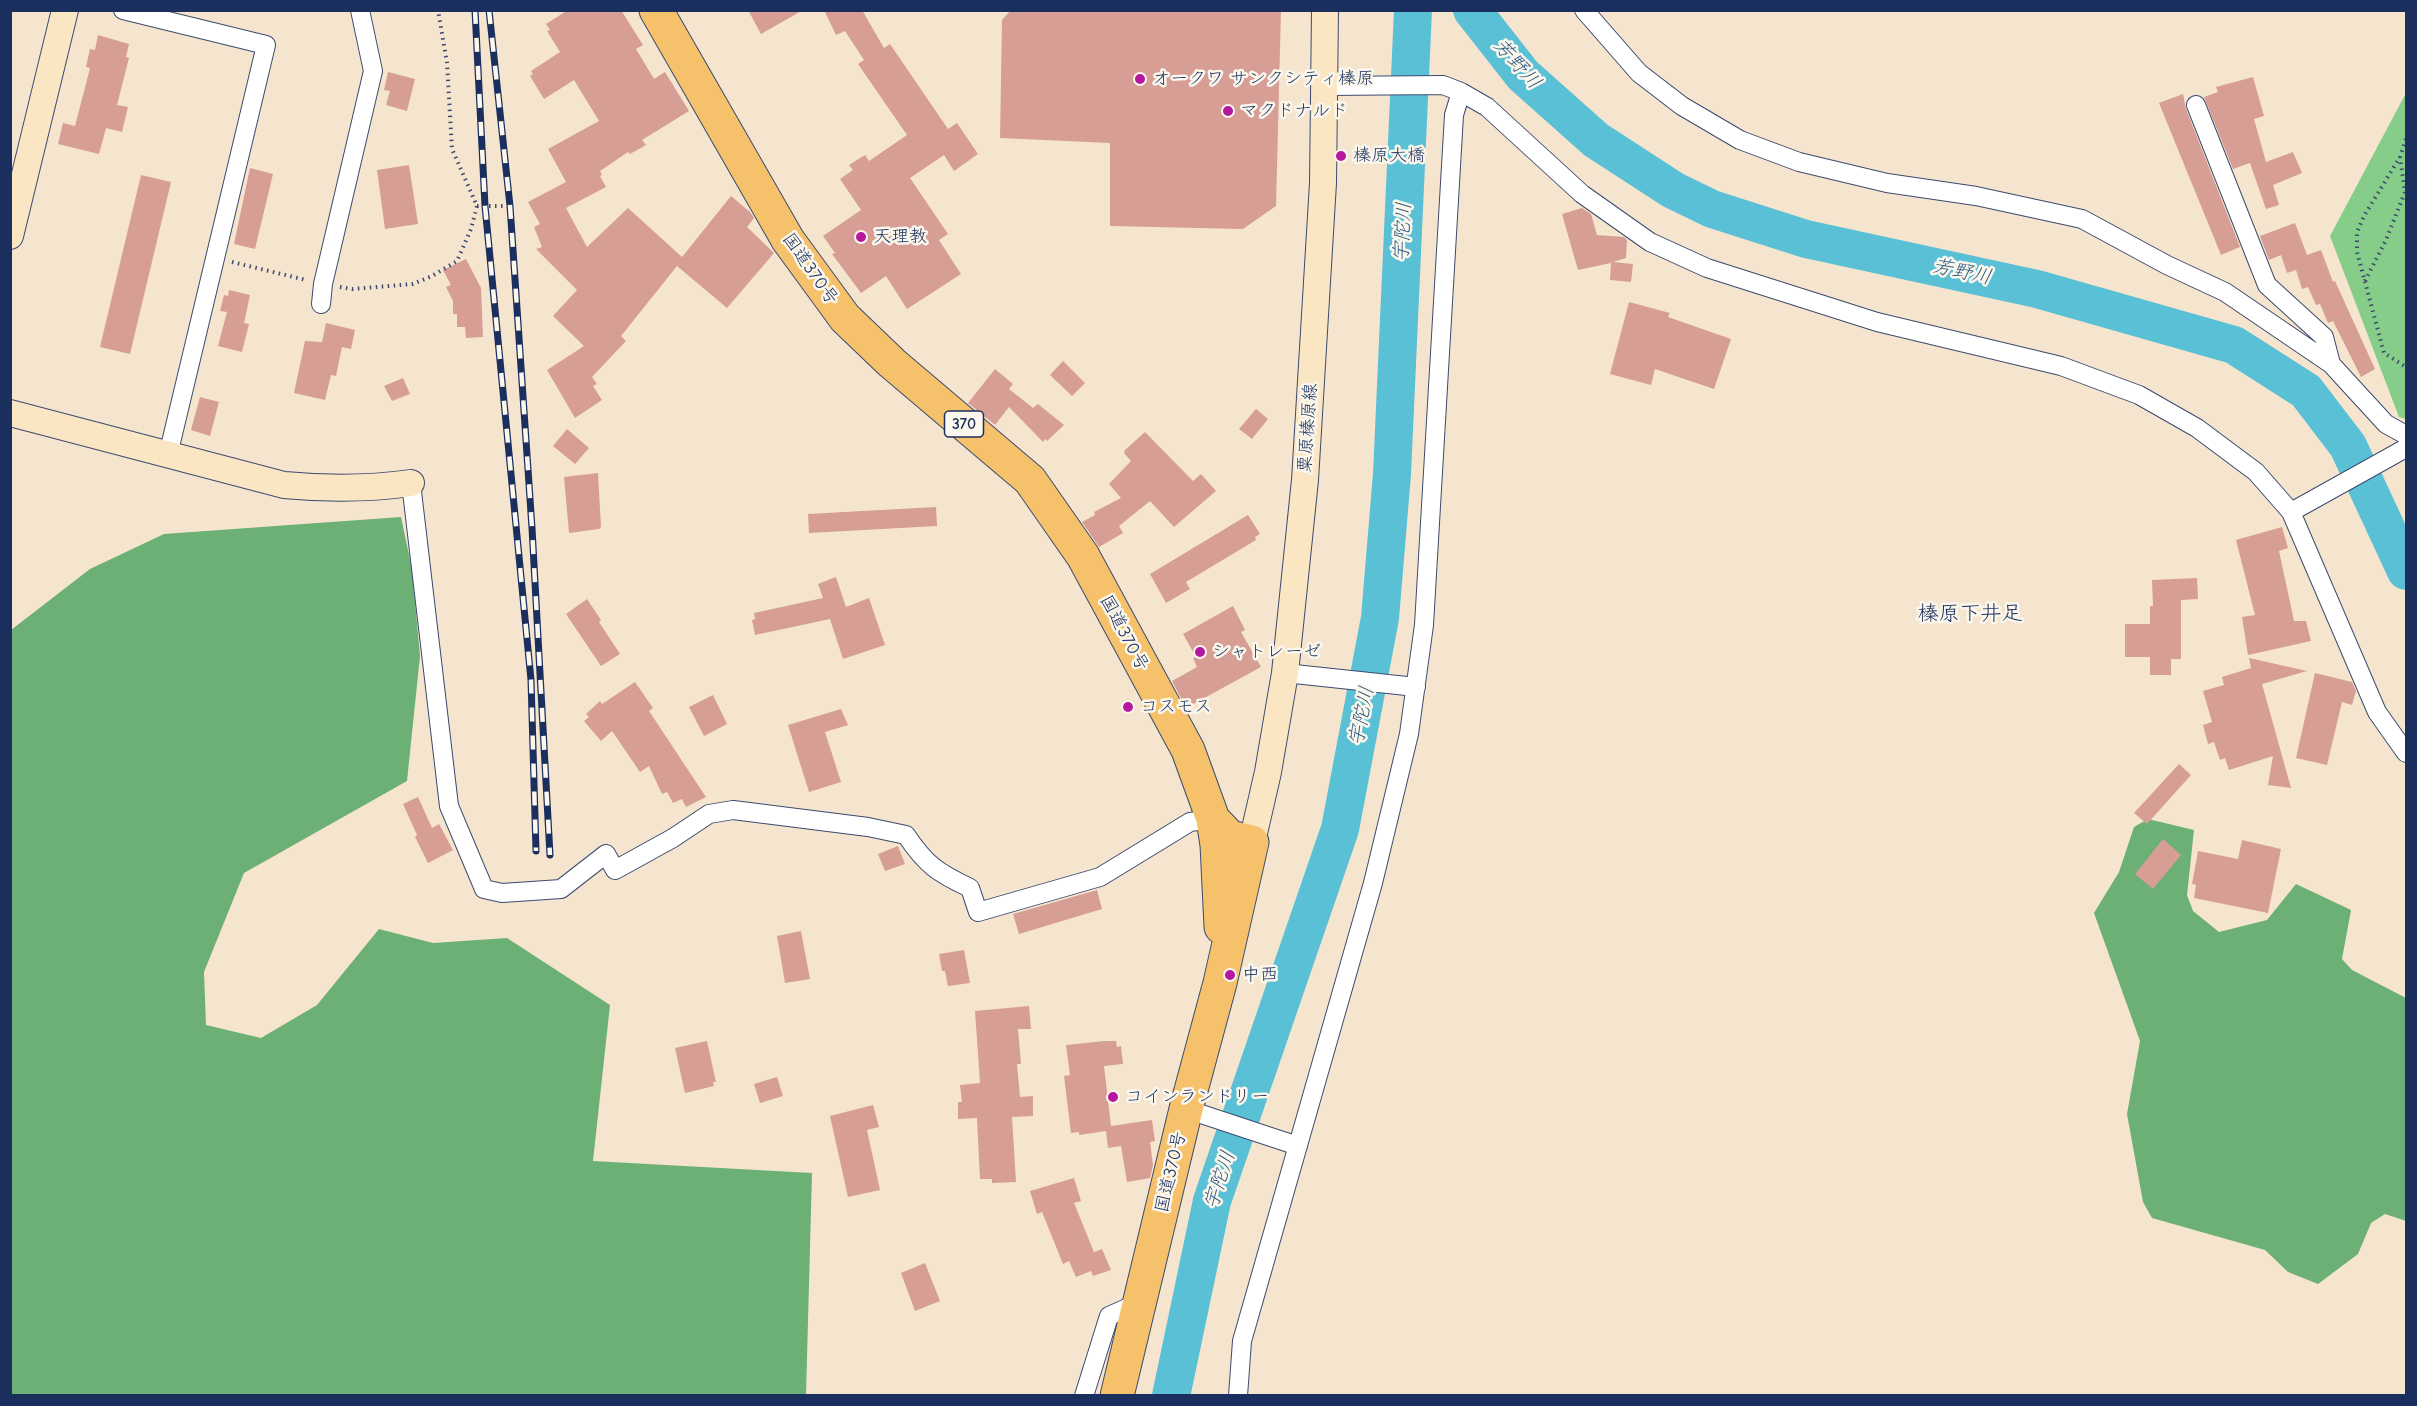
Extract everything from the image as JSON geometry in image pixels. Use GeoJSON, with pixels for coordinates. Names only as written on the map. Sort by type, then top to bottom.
{"type":"FeatureCollection","features":[{"type":"Feature","properties":{"kind":"highway","name":"国道370号"},"geometry":{"type":"LineString","coordinates":[[656,10],[788,240],[845,318],[892,363],[1030,480],[1083,556],[1188,750],[1213,819],[1230,837],[1252,842],[1194,1111],[1140,1302],[1118,1395]]}},
{"type":"Feature","properties":{"kind":"highway"},"geometry":{"type":"LineString","coordinates":[[1213,819],[1221,912],[1220,983]]}},
{"type":"Feature","properties":{"kind":"main road"},"geometry":{"type":"LineString","coordinates":[[10,236],[65,10]]}},
{"type":"Feature","properties":{"kind":"main road","name":"粟原榛原線"},"geometry":{"type":"LineString","coordinates":[[1252,842],[1268,772],[1285,673],[1305,480],[1323,183],[1325,10]]}},
{"type":"Feature","properties":{"kind":"main road"},"geometry":{"type":"LineString","coordinates":[[10,413],[284,484],[326,489],[380,487],[411,483]]}},
{"type":"Feature","properties":{"kind":"street"},"geometry":{"type":"LineString","coordinates":[[123,10],[157,15],[266,45],[168,455]]}},
{"type":"Feature","properties":{"kind":"street"},"geometry":{"type":"LineString","coordinates":[[321,304],[323,284],[373,71],[360,10]]}},
{"type":"Feature","properties":{"kind":"street"},"geometry":{"type":"LineString","coordinates":[[1584,10],[1639,73],[1682,106],[1740,140],[1799,162],[1887,183],[1976,196],[2082,219],[2167,265],[2225,292],[2331,364],[2386,424],[2406,435]]}},
{"type":"Feature","properties":{"kind":"street"},"geometry":{"type":"LineString","coordinates":[[1325,86],[1443,86],[1461,92],[1487,107],[1582,194],[1650,242],[1707,268],[1877,322],[2061,366],[2139,395],[2197,428],[2256,471],[2291,512],[2377,712],[2406,753]]}},
{"type":"Feature","properties":{"kind":"street"},"geometry":{"type":"LineString","coordinates":[[1238,1395],[1242,1341],[1295,1145],[1373,883],[1409,734],[1412,687],[1424,625],[1454,115],[1461,92]]}},
{"type":"Feature","properties":{"kind":"street"},"geometry":{"type":"LineString","coordinates":[[2196,105],[2267,285],[2324,337],[2331,364]]}},
{"type":"Feature","properties":{"kind":"street"},"geometry":{"type":"LineString","coordinates":[[2291,512],[2401,450]]}},
{"type":"Feature","properties":{"kind":"street"},"geometry":{"type":"LineString","coordinates":[[411,483],[449,806],[484,889],[501,893],[561,889],[606,854],[615,870],[673,838],[709,814],[733,810],[868,827],[906,835],[916,851],[936,872],[970,888],[978,912],[1100,877],[1190,822],[1213,819]]}},
{"type":"Feature","properties":{"kind":"street"},"geometry":{"type":"LineString","coordinates":[[1285,673],[1412,687]]}},
{"type":"Feature","properties":{"kind":"street"},"geometry":{"type":"LineString","coordinates":[[1194,1111],[1295,1145]]}},
{"type":"Feature","properties":{"kind":"street"},"geometry":{"type":"LineString","coordinates":[[1084,1395],[1109,1316],[1140,1302]]}},
{"type":"Feature","properties":{"kind":"path"},"geometry":{"type":"LineString","coordinates":[[214,257],[352,289],[413,284],[457,261],[471,229],[477,206],[452,149],[447,63],[438,10]]}},
{"type":"Feature","properties":{"kind":"path"},"geometry":{"type":"LineString","coordinates":[[2406,139],[2400,157],[2364,216],[2357,232],[2357,252],[2384,354],[2406,367]]}},
{"type":"Feature","properties":{"kind":"path"},"geometry":{"type":"LineString","coordinates":[[2365,282],[2406,194],[2400,157]]}},
{"type":"Feature","properties":{"kind":"path"},"geometry":{"type":"LineString","coordinates":[[477,206],[510,206]]}},
{"type":"Feature","properties":{"kind":"green space"},"geometry":{"type":"Polygon","coordinates":[[[2406,93],[2406,419],[2399,417],[2330,236],[2406,93]]]}},
{"type":"Feature","properties":{"kind":"green space"},"geometry":{"type":"Polygon","coordinates":[[[401,517],[412,569],[420,656],[407,781],[244,873],[204,972],[206,1025],[261,1038],[317,1005],[379,929],[433,943],[507,938],[610,1005],[593,1161],[812,1173],[806,1395],[11,1396],[11,630],[90,569],[164,534],[401,517]]]}},
{"type":"Feature","properties":{"kind":"green space"},"geometry":{"type":"Polygon","coordinates":[[[2148,819],[2194,830],[2187,895],[2193,911],[2219,932],[2267,920],[2296,884],[2351,910],[2342,959],[2352,970],[2406,998],[2406,1221],[2385,1214],[2371,1223],[2358,1254],[2318,1284],[2288,1272],[2265,1250],[2152,1218],[2143,1202],[2127,1114],[2140,1041],[2094,913],[2119,872],[2134,827],[2148,819]]]}},
{"type":"Feature","properties":{"kind":"building"},"geometry":{"type":"Polygon","coordinates":[[[568,10],[621,10],[643,45],[636,49],[654,79],[665,72],[689,111],[642,140],[646,145],[630,154],[628,152],[600,171],[606,187],[566,208],[587,247],[628,208],[682,257],[731,196],[754,218],[747,227],[774,253],[727,308],[677,266],[621,336],[626,341],[592,377],[597,384],[593,386],[602,400],[575,418],[547,370],[584,346],[553,316],[577,290],[536,249],[542,247],[534,227],[540,224],[528,202],[566,182],[548,149],[599,121],[574,80],[544,99],[530,76],[533,74],[531,71],[560,52],[547,31],[550,30],[546,24],[568,10]]]}},
{"type":"Feature","properties":{"kind":"building"},"geometry":{"type":"Polygon","coordinates":[[[748,10],[803,10],[761,34],[748,10]]]}},
{"type":"Feature","properties":{"kind":"building"},"geometry":{"type":"Polygon","coordinates":[[[824,10],[862,10],[884,48],[890,44],[948,129],[957,123],[978,154],[954,171],[944,155],[910,178],[948,234],[939,240],[961,274],[907,309],[886,276],[861,293],[832,254],[835,253],[823,236],[861,210],[840,179],[853,170],[849,165],[865,155],[869,161],[907,135],[858,64],[864,60],[845,31],[836,35],[824,10]]]}},
{"type":"Feature","properties":{"kind":"building","name":"オークワ サンクシティ榛原"},"geometry":{"type":"Polygon","coordinates":[[[1011,10],[1281,10],[1276,206],[1243,229],[1110,226],[1110,143],[1000,138],[1002,20],[1011,10]]]}},
{"type":"Feature","properties":{"kind":"building"},"geometry":{"type":"Polygon","coordinates":[[[98,35],[129,44],[126,57],[129,58],[117,105],[128,107],[122,132],[106,128],[99,154],[58,144],[63,123],[75,126],[90,68],[86,67],[90,49],[95,50],[98,35]]]}},
{"type":"Feature","properties":{"kind":"building"},"geometry":{"type":"Polygon","coordinates":[[[388,72],[415,79],[407,111],[386,105],[390,91],[384,90],[388,72]]]}},
{"type":"Feature","properties":{"kind":"building"},"geometry":{"type":"Polygon","coordinates":[[[2253,77],[2264,116],[2254,119],[2266,162],[2293,152],[2302,173],[2273,185],[2279,205],[2266,209],[2250,163],[2233,169],[2204,97],[2218,92],[2216,87],[2253,77]]]}},
{"type":"Feature","properties":{"kind":"building"},"geometry":{"type":"Polygon","coordinates":[[[2183,94],[2186,109],[2240,247],[2221,255],[2159,103],[2183,94]]]}},
{"type":"Feature","properties":{"kind":"building"},"geometry":{"type":"Polygon","coordinates":[[[409,165],[418,224],[385,229],[377,170],[409,165]]]}},
{"type":"Feature","properties":{"kind":"building"},"geometry":{"type":"Polygon","coordinates":[[[250,168],[273,174],[255,249],[234,244],[250,168]]]}},
{"type":"Feature","properties":{"kind":"building"},"geometry":{"type":"Polygon","coordinates":[[[141,175],[171,182],[130,354],[100,347],[141,175]]]}},
{"type":"Feature","properties":{"kind":"building"},"geometry":{"type":"Polygon","coordinates":[[[1582,208],[1591,214],[1597,235],[1624,237],[1627,240],[1626,258],[1613,262],[1633,264],[1631,282],[1610,280],[1611,263],[1578,270],[1562,214],[1582,208]]]}},
{"type":"Feature","properties":{"kind":"building"},"geometry":{"type":"Polygon","coordinates":[[[2295,223],[2307,255],[2321,250],[2333,282],[2335,281],[2375,369],[2361,377],[2333,321],[2328,323],[2320,304],[2316,305],[2308,287],[2302,289],[2296,270],[2287,273],[2281,255],[2269,260],[2260,236],[2295,223]]]}},
{"type":"Feature","properties":{"kind":"building"},"geometry":{"type":"Polygon","coordinates":[[[466,259],[481,288],[483,337],[466,338],[465,327],[457,327],[457,314],[453,314],[453,301],[446,287],[451,285],[443,270],[466,259]]]}},
{"type":"Feature","properties":{"kind":"building"},"geometry":{"type":"Polygon","coordinates":[[[229,290],[250,295],[244,323],[249,324],[242,352],[218,346],[227,312],[220,311],[224,295],[228,296],[229,290]]]}},
{"type":"Feature","properties":{"kind":"building"},"geometry":{"type":"Polygon","coordinates":[[[1629,302],[1670,313],[1668,317],[1731,339],[1714,389],[1655,369],[1651,385],[1610,374],[1629,302]]]}},
{"type":"Feature","properties":{"kind":"building"},"geometry":{"type":"Polygon","coordinates":[[[326,323],[355,330],[351,349],[342,347],[336,376],[331,375],[325,400],[294,393],[305,341],[322,342],[326,323]]]}},
{"type":"Feature","properties":{"kind":"building"},"geometry":{"type":"Polygon","coordinates":[[[1063,361],[1085,383],[1072,396],[1050,375],[1063,361]]]}},
{"type":"Feature","properties":{"kind":"building"},"geometry":{"type":"Polygon","coordinates":[[[995,369],[1013,384],[1009,389],[1033,408],[1038,404],[1064,425],[1043,442],[1009,407],[995,425],[968,403],[995,369]]]}},
{"type":"Feature","properties":{"kind":"building"},"geometry":{"type":"Polygon","coordinates":[[[403,378],[410,394],[392,401],[384,386],[403,378]]]}},
{"type":"Feature","properties":{"kind":"building"},"geometry":{"type":"Polygon","coordinates":[[[200,397],[219,402],[210,436],[191,430],[200,397]]]}},
{"type":"Feature","properties":{"kind":"building"},"geometry":{"type":"Polygon","coordinates":[[[1256,409],[1268,419],[1252,439],[1239,429],[1256,409]]]}},
{"type":"Feature","properties":{"kind":"building"},"geometry":{"type":"Polygon","coordinates":[[[567,429],[589,448],[575,464],[553,446],[567,429]]]}},
{"type":"Feature","properties":{"kind":"building"},"geometry":{"type":"Polygon","coordinates":[[[1145,432],[1193,481],[1201,474],[1216,491],[1174,527],[1150,501],[1119,526],[1123,533],[1099,547],[1082,522],[1095,515],[1094,512],[1121,498],[1109,484],[1131,461],[1124,453],[1125,450],[1145,432]]]}},
{"type":"Feature","properties":{"kind":"building"},"geometry":{"type":"Polygon","coordinates":[[[598,473],[601,527],[569,533],[564,477],[598,473]]]}},
{"type":"Feature","properties":{"kind":"building"},"geometry":{"type":"Polygon","coordinates":[[[936,507],[937,526],[809,533],[808,514],[936,507]]]}},
{"type":"Feature","properties":{"kind":"building"},"geometry":{"type":"Polygon","coordinates":[[[1248,515],[1260,534],[1255,537],[1256,540],[1186,582],[1190,589],[1166,603],[1150,574],[1248,515]]]}},
{"type":"Feature","properties":{"kind":"building"},"geometry":{"type":"Polygon","coordinates":[[[2282,527],[2288,548],[2279,551],[2294,621],[2306,621],[2311,641],[2248,655],[2242,617],[2255,615],[2236,540],[2282,527]]]}},
{"type":"Feature","properties":{"kind":"building"},"geometry":{"type":"Polygon","coordinates":[[[836,577],[846,607],[869,598],[885,645],[843,659],[830,619],[755,635],[752,620],[755,619],[754,613],[823,598],[818,584],[836,577]]]}},
{"type":"Feature","properties":{"kind":"building"},"geometry":{"type":"Polygon","coordinates":[[[2197,578],[2198,599],[2181,600],[2181,659],[2171,659],[2171,675],[2150,675],[2150,657],[2125,657],[2125,624],[2150,624],[2150,606],[2153,606],[2152,580],[2197,578]]]}},
{"type":"Feature","properties":{"kind":"building"},"geometry":{"type":"Polygon","coordinates":[[[587,599],[620,654],[601,666],[566,614],[587,599]]]}},
{"type":"Feature","properties":{"kind":"building"},"geometry":{"type":"Polygon","coordinates":[[[1233,606],[1245,630],[1241,632],[1261,667],[1186,708],[1172,681],[1197,667],[1193,658],[1196,657],[1183,634],[1233,606]]]}},
{"type":"Feature","properties":{"kind":"building"},"geometry":{"type":"Polygon","coordinates":[[[2249,658],[2307,671],[2262,684],[2291,788],[2268,785],[2273,756],[2229,770],[2225,758],[2220,760],[2214,742],[2208,744],[2203,725],[2212,722],[2203,691],[2224,685],[2222,677],[2251,668],[2249,658]]]}},
{"type":"Feature","properties":{"kind":"building"},"geometry":{"type":"Polygon","coordinates":[[[2315,673],[2352,682],[2356,691],[2352,705],[2342,702],[2327,765],[2296,758],[2315,673]]]}},
{"type":"Feature","properties":{"kind":"building"},"geometry":{"type":"Polygon","coordinates":[[[635,682],[653,708],[649,711],[706,797],[686,807],[682,799],[673,803],[667,792],[662,794],[649,766],[640,772],[612,731],[601,741],[584,721],[589,717],[586,714],[600,701],[602,704],[635,682]]]}},
{"type":"Feature","properties":{"kind":"building"},"geometry":{"type":"Polygon","coordinates":[[[713,695],[727,724],[704,736],[689,707],[713,695]]]}},
{"type":"Feature","properties":{"kind":"building"},"geometry":{"type":"Polygon","coordinates":[[[841,709],[848,725],[825,732],[841,782],[809,792],[788,725],[841,709]]]}},
{"type":"Feature","properties":{"kind":"building"},"geometry":{"type":"Polygon","coordinates":[[[2179,764],[2191,775],[2147,824],[2134,813],[2179,764]]]}},
{"type":"Feature","properties":{"kind":"building"},"geometry":{"type":"Polygon","coordinates":[[[418,797],[432,828],[439,824],[453,850],[428,863],[415,837],[417,835],[403,804],[418,797]]]}},
{"type":"Feature","properties":{"kind":"building"},"geometry":{"type":"Polygon","coordinates":[[[2163,839],[2181,855],[2153,889],[2135,874],[2163,839]]]}},
{"type":"Feature","properties":{"kind":"building"},"geometry":{"type":"Polygon","coordinates":[[[2242,840],[2281,849],[2268,913],[2194,898],[2196,885],[2192,884],[2198,851],[2238,859],[2242,840]]]}},
{"type":"Feature","properties":{"kind":"building"},"geometry":{"type":"Polygon","coordinates":[[[898,846],[905,864],[885,871],[878,854],[898,846]]]}},
{"type":"Feature","properties":{"kind":"building"},"geometry":{"type":"Polygon","coordinates":[[[1097,890],[1102,909],[1019,934],[1013,914],[1097,890]]]}},
{"type":"Feature","properties":{"kind":"building"},"geometry":{"type":"Polygon","coordinates":[[[801,931],[810,979],[785,983],[777,936],[801,931]]]}},
{"type":"Feature","properties":{"kind":"building"},"geometry":{"type":"Polygon","coordinates":[[[964,950],[970,983],[948,986],[939,954],[964,950]]]}},
{"type":"Feature","properties":{"kind":"building"},"geometry":{"type":"Polygon","coordinates":[[[1029,1006],[1031,1029],[1018,1029],[1021,1064],[1017,1064],[1020,1097],[1033,1096],[1033,1116],[1012,1117],[1016,1182],[992,1183],[992,1179],[980,1179],[977,1118],[958,1119],[958,1102],[962,1102],[960,1085],[980,1083],[975,1011],[1029,1006]]]}},
{"type":"Feature","properties":{"kind":"building"},"geometry":{"type":"Polygon","coordinates":[[[707,1041],[716,1082],[713,1082],[714,1086],[685,1093],[675,1048],[707,1041]]]}},
{"type":"Feature","properties":{"kind":"building"},"geometry":{"type":"Polygon","coordinates":[[[1116,1041],[1117,1047],[1121,1046],[1123,1064],[1104,1066],[1111,1126],[1152,1120],[1155,1141],[1150,1142],[1153,1165],[1150,1178],[1127,1182],[1121,1146],[1108,1148],[1106,1131],[1079,1135],[1079,1132],[1071,1133],[1064,1076],[1070,1075],[1066,1045],[1116,1041]]]}},
{"type":"Feature","properties":{"kind":"building"},"geometry":{"type":"Polygon","coordinates":[[[777,1077],[783,1096],[760,1103],[754,1084],[777,1077]]]}},
{"type":"Feature","properties":{"kind":"building"},"geometry":{"type":"Polygon","coordinates":[[[873,1105],[879,1127],[867,1130],[880,1190],[848,1197],[830,1116],[873,1105]]]}},
{"type":"Feature","properties":{"kind":"building"},"geometry":{"type":"Polygon","coordinates":[[[1074,1178],[1081,1201],[1074,1203],[1094,1252],[1102,1249],[1111,1270],[1093,1276],[1091,1271],[1076,1277],[1069,1261],[1063,1264],[1042,1212],[1037,1214],[1030,1191],[1074,1178]]]}},
{"type":"Feature","properties":{"kind":"building"},"geometry":{"type":"Polygon","coordinates":[[[925,1263],[940,1301],[915,1311],[901,1273],[925,1263]]]}},
{"type":"Feature","properties":{"kind":"waterway","name":"宇陀川"},"geometry":{"type":"LineString","coordinates":[[1171,1396],[1212,1201],[1340,829],[1380,618],[1392,474],[1413,10]]}},
{"type":"Feature","properties":{"kind":"waterway","name":"芳野川"},"geometry":{"type":"LineString","coordinates":[[1472,10],[1523,75],[1596,140],[1673,190],[1712,209],[1806,239],[2037,289],[2234,345],[2306,391],[2348,446],[2406,571]]}},
{"type":"Feature","properties":{"kind":"railway"},"geometry":{"type":"LineString","coordinates":[[475,10],[485,206],[531,680],[536,851]]}},
{"type":"Feature","properties":{"kind":"railway"},"geometry":{"type":"LineString","coordinates":[[489,10],[510,206],[532,528],[550,855]]}},
{"type":"Feature","properties":{"kind":"place","name":"オークワ サンクシティ榛原"},"geometry":{"type":"Point","coordinates":[1140,79]}},
{"type":"Feature","properties":{"kind":"place","name":"マクドナルド"},"geometry":{"type":"Point","coordinates":[1228,111]}},
{"type":"Feature","properties":{"kind":"place","name":"榛原大橋"},"geometry":{"type":"Point","coordinates":[1341,156]}},
{"type":"Feature","properties":{"kind":"place","name":"天理教"},"geometry":{"type":"Point","coordinates":[861,237]}},
{"type":"Feature","properties":{"kind":"place","name":"シャトレーゼ"},"geometry":{"type":"Point","coordinates":[1200,652]}},
{"type":"Feature","properties":{"kind":"place","name":"コスモス"},"geometry":{"type":"Point","coordinates":[1128,707]}},
{"type":"Feature","properties":{"kind":"place","name":"中西"},"geometry":{"type":"Point","coordinates":[1230,975]}},
{"type":"Feature","properties":{"kind":"place","name":"コインランドリー"},"geometry":{"type":"Point","coordinates":[1113,1097]}},
{"type":"Feature","properties":{"kind":"district","name":"榛原下井足"},"geometry":{"type":"Point","coordinates":[1970,614]}}]}
